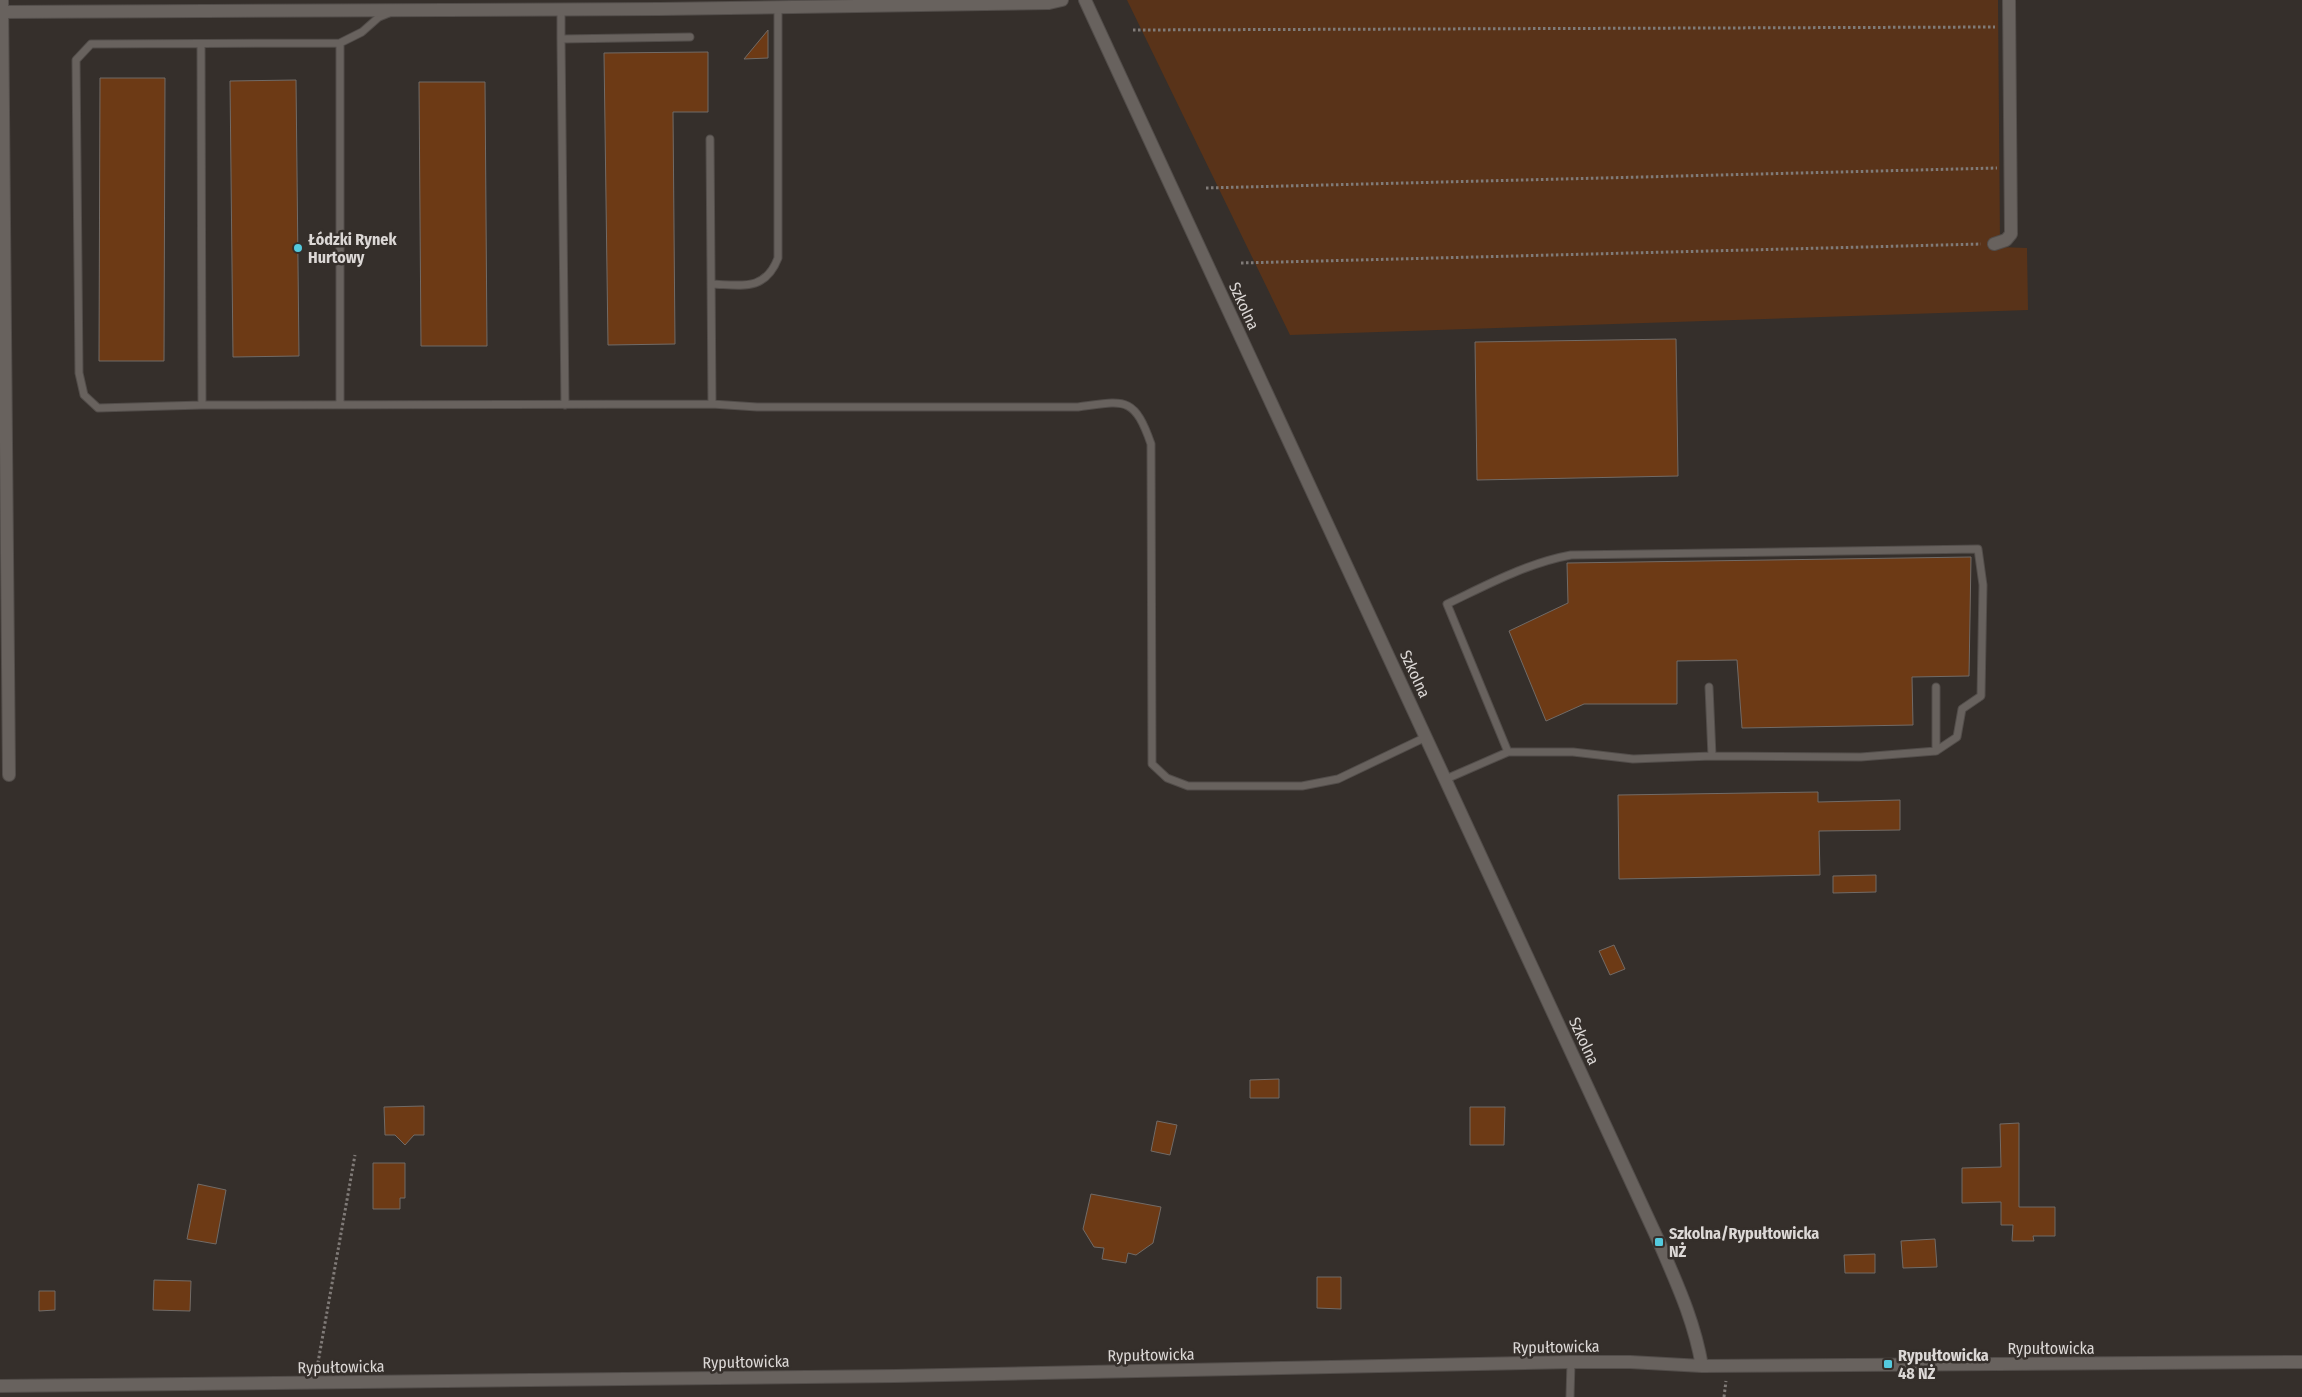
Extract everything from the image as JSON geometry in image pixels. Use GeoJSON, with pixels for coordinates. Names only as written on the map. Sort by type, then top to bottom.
{"type":"FeatureCollection","features":[{"type":"Feature","properties":{"kind":"street"},"geometry":{"type":"LineString","coordinates":[[9,776],[4,585],[2,6],[397,10],[507,5],[561,9],[638,4],[778,7],[1049,3],[1062,0]]}},
{"type":"Feature","properties":{"kind":"street","name":"Szkolna"},"geometry":{"type":"LineString","coordinates":[[1085,0],[1687,1304],[1702,1366]]}},
{"type":"Feature","properties":{"kind":"street"},"geometry":{"type":"LineString","coordinates":[[1994,244],[2006,240],[2011,234],[2010,0]]}},
{"type":"Feature","properties":{"kind":"street","name":"Rypułtowicka"},"geometry":{"type":"LineString","coordinates":[[0,1386],[905,1376],[1571,1362],[1630,1362],[1702,1366],[2302,1362]]}},
{"type":"Feature","properties":{"kind":"lane"},"geometry":{"type":"LineString","coordinates":[[711,284],[749,285],[762,282],[773,272],[778,258],[778,7]]}},
{"type":"Feature","properties":{"kind":"lane"},"geometry":{"type":"LineString","coordinates":[[561,9],[565,406]]}},
{"type":"Feature","properties":{"kind":"lane"},"geometry":{"type":"LineString","coordinates":[[397,10],[379,17],[362,32],[340,43],[91,44],[76,60],[79,373],[84,395],[98,408],[712,404],[757,407],[1078,407],[1112,402],[1127,404],[1142,418],[1151,444],[1152,764],[1167,778],[1188,786],[1302,786],[1338,779],[1426,736]]}},
{"type":"Feature","properties":{"kind":"lane"},"geometry":{"type":"LineString","coordinates":[[561,40],[690,37]]}},
{"type":"Feature","properties":{"kind":"lane"},"geometry":{"type":"LineString","coordinates":[[340,43],[340,405]]}},
{"type":"Feature","properties":{"kind":"lane"},"geometry":{"type":"LineString","coordinates":[[201,44],[202,406]]}},
{"type":"Feature","properties":{"kind":"lane"},"geometry":{"type":"LineString","coordinates":[[710,139],[712,404]]}},
{"type":"Feature","properties":{"kind":"lane"},"geometry":{"type":"LineString","coordinates":[[1446,779],[1508,752],[1573,752],[1633,758],[1712,756],[1861,757],[1936,751],[1957,737],[1962,709],[1981,696],[1983,585],[1978,549],[1572,555],[1548,559],[1525,568],[1447,604],[1508,752]]}},
{"type":"Feature","properties":{"kind":"lane"},"geometry":{"type":"LineString","coordinates":[[1709,687],[1712,756]]}},
{"type":"Feature","properties":{"kind":"lane"},"geometry":{"type":"LineString","coordinates":[[1936,688],[1936,751]]}},
{"type":"Feature","properties":{"kind":"lane"},"geometry":{"type":"LineString","coordinates":[[1570,1397],[1571,1362]]}},
{"type":"Feature","properties":{"kind":"path"},"geometry":{"type":"LineString","coordinates":[[1133,30],[2010,27]]}},
{"type":"Feature","properties":{"kind":"path"},"geometry":{"type":"LineString","coordinates":[[1206,188],[2010,168]]}},
{"type":"Feature","properties":{"kind":"path"},"geometry":{"type":"LineString","coordinates":[[1241,263],[1994,244]]}},
{"type":"Feature","properties":{"kind":"path"},"geometry":{"type":"LineString","coordinates":[[314,1383],[355,1154]]}},
{"type":"Feature","properties":{"kind":"shaded area"},"geometry":{"type":"Polygon","coordinates":[[[1127,0],[1998,0],[2000,247],[2027,248],[2028,310],[1290,335],[1127,0]]]}},
{"type":"Feature","properties":{"kind":"building"},"geometry":{"type":"Polygon","coordinates":[[[768,30],[768,58],[744,59],[768,30]]]}},
{"type":"Feature","properties":{"kind":"building"},"geometry":{"type":"Polygon","coordinates":[[[708,52],[708,112],[673,112],[675,344],[608,345],[604,53],[708,52]]]}},
{"type":"Feature","properties":{"kind":"building"},"geometry":{"type":"Polygon","coordinates":[[[100,78],[165,78],[164,361],[99,361],[100,78]]]}},
{"type":"Feature","properties":{"kind":"building"},"geometry":{"type":"Polygon","coordinates":[[[296,80],[299,356],[233,357],[230,81],[296,80]]]}},
{"type":"Feature","properties":{"kind":"building"},"geometry":{"type":"Polygon","coordinates":[[[419,82],[485,82],[487,346],[421,346],[419,82]]]}},
{"type":"Feature","properties":{"kind":"building"},"geometry":{"type":"Polygon","coordinates":[[[1676,339],[1678,476],[1477,480],[1475,342],[1676,339]]]}},
{"type":"Feature","properties":{"kind":"building"},"geometry":{"type":"Polygon","coordinates":[[[1971,557],[1969,676],[1912,677],[1913,725],[1742,728],[1737,660],[1677,661],[1677,704],[1584,704],[1546,721],[1509,631],[1568,603],[1567,563],[1971,557]]]}},
{"type":"Feature","properties":{"kind":"building"},"geometry":{"type":"Polygon","coordinates":[[[1818,792],[1818,802],[1900,800],[1900,830],[1819,831],[1820,875],[1619,879],[1618,795],[1818,792]]]}},
{"type":"Feature","properties":{"kind":"building"},"geometry":{"type":"Polygon","coordinates":[[[1876,875],[1876,892],[1833,893],[1833,876],[1876,875]]]}},
{"type":"Feature","properties":{"kind":"building"},"geometry":{"type":"Polygon","coordinates":[[[1614,945],[1625,969],[1610,975],[1599,951],[1614,945]]]}},
{"type":"Feature","properties":{"kind":"building"},"geometry":{"type":"Polygon","coordinates":[[[1279,1079],[1279,1098],[1250,1098],[1250,1080],[1279,1079]]]}},
{"type":"Feature","properties":{"kind":"building"},"geometry":{"type":"Polygon","coordinates":[[[424,1106],[424,1135],[414,1135],[405,1145],[395,1135],[385,1135],[384,1107],[424,1106]]]}},
{"type":"Feature","properties":{"kind":"building"},"geometry":{"type":"Polygon","coordinates":[[[1470,1107],[1505,1107],[1504,1145],[1470,1145],[1470,1107]]]}},
{"type":"Feature","properties":{"kind":"building"},"geometry":{"type":"Polygon","coordinates":[[[1157,1121],[1177,1125],[1170,1155],[1151,1151],[1157,1121]]]}},
{"type":"Feature","properties":{"kind":"building"},"geometry":{"type":"Polygon","coordinates":[[[2019,1123],[2019,1207],[2055,1207],[2055,1236],[2033,1236],[2034,1241],[2012,1241],[2013,1225],[2001,1225],[2001,1202],[1962,1203],[1962,1168],[2001,1167],[2000,1124],[2019,1123]]]}},
{"type":"Feature","properties":{"kind":"building"},"geometry":{"type":"Polygon","coordinates":[[[373,1163],[405,1163],[405,1198],[400,1198],[400,1209],[373,1209],[373,1163]]]}},
{"type":"Feature","properties":{"kind":"building"},"geometry":{"type":"Polygon","coordinates":[[[198,1184],[226,1190],[216,1244],[187,1239],[198,1184]]]}},
{"type":"Feature","properties":{"kind":"building"},"geometry":{"type":"Polygon","coordinates":[[[1091,1194],[1161,1207],[1153,1243],[1136,1255],[1128,1253],[1126,1263],[1102,1259],[1104,1248],[1094,1247],[1083,1229],[1091,1194]]]}},
{"type":"Feature","properties":{"kind":"building"},"geometry":{"type":"Polygon","coordinates":[[[1935,1239],[1937,1267],[1903,1268],[1901,1241],[1935,1239]]]}},
{"type":"Feature","properties":{"kind":"building"},"geometry":{"type":"Polygon","coordinates":[[[1875,1254],[1875,1273],[1845,1273],[1844,1255],[1875,1254]]]}},
{"type":"Feature","properties":{"kind":"building"},"geometry":{"type":"Polygon","coordinates":[[[1317,1277],[1341,1277],[1341,1309],[1317,1308],[1317,1277]]]}},
{"type":"Feature","properties":{"kind":"building"},"geometry":{"type":"Polygon","coordinates":[[[154,1280],[191,1281],[190,1311],[153,1310],[154,1280]]]}},
{"type":"Feature","properties":{"kind":"building"},"geometry":{"type":"Polygon","coordinates":[[[39,1291],[55,1291],[55,1310],[39,1311],[39,1291]]]}},
{"type":"Feature","properties":{"kind":"place","name":"Łódzki Rynek Hurtowy"},"geometry":{"type":"Point","coordinates":[298,248]}},
{"type":"Feature","properties":{"kind":"place","name":"Szkolna/Rypułtowicka NŻ"},"geometry":{"type":"Point","coordinates":[1659,1242]}},
{"type":"Feature","properties":{"kind":"place","name":"Rypułtowicka 48 NŻ"},"geometry":{"type":"Point","coordinates":[1888,1364]}}]}
